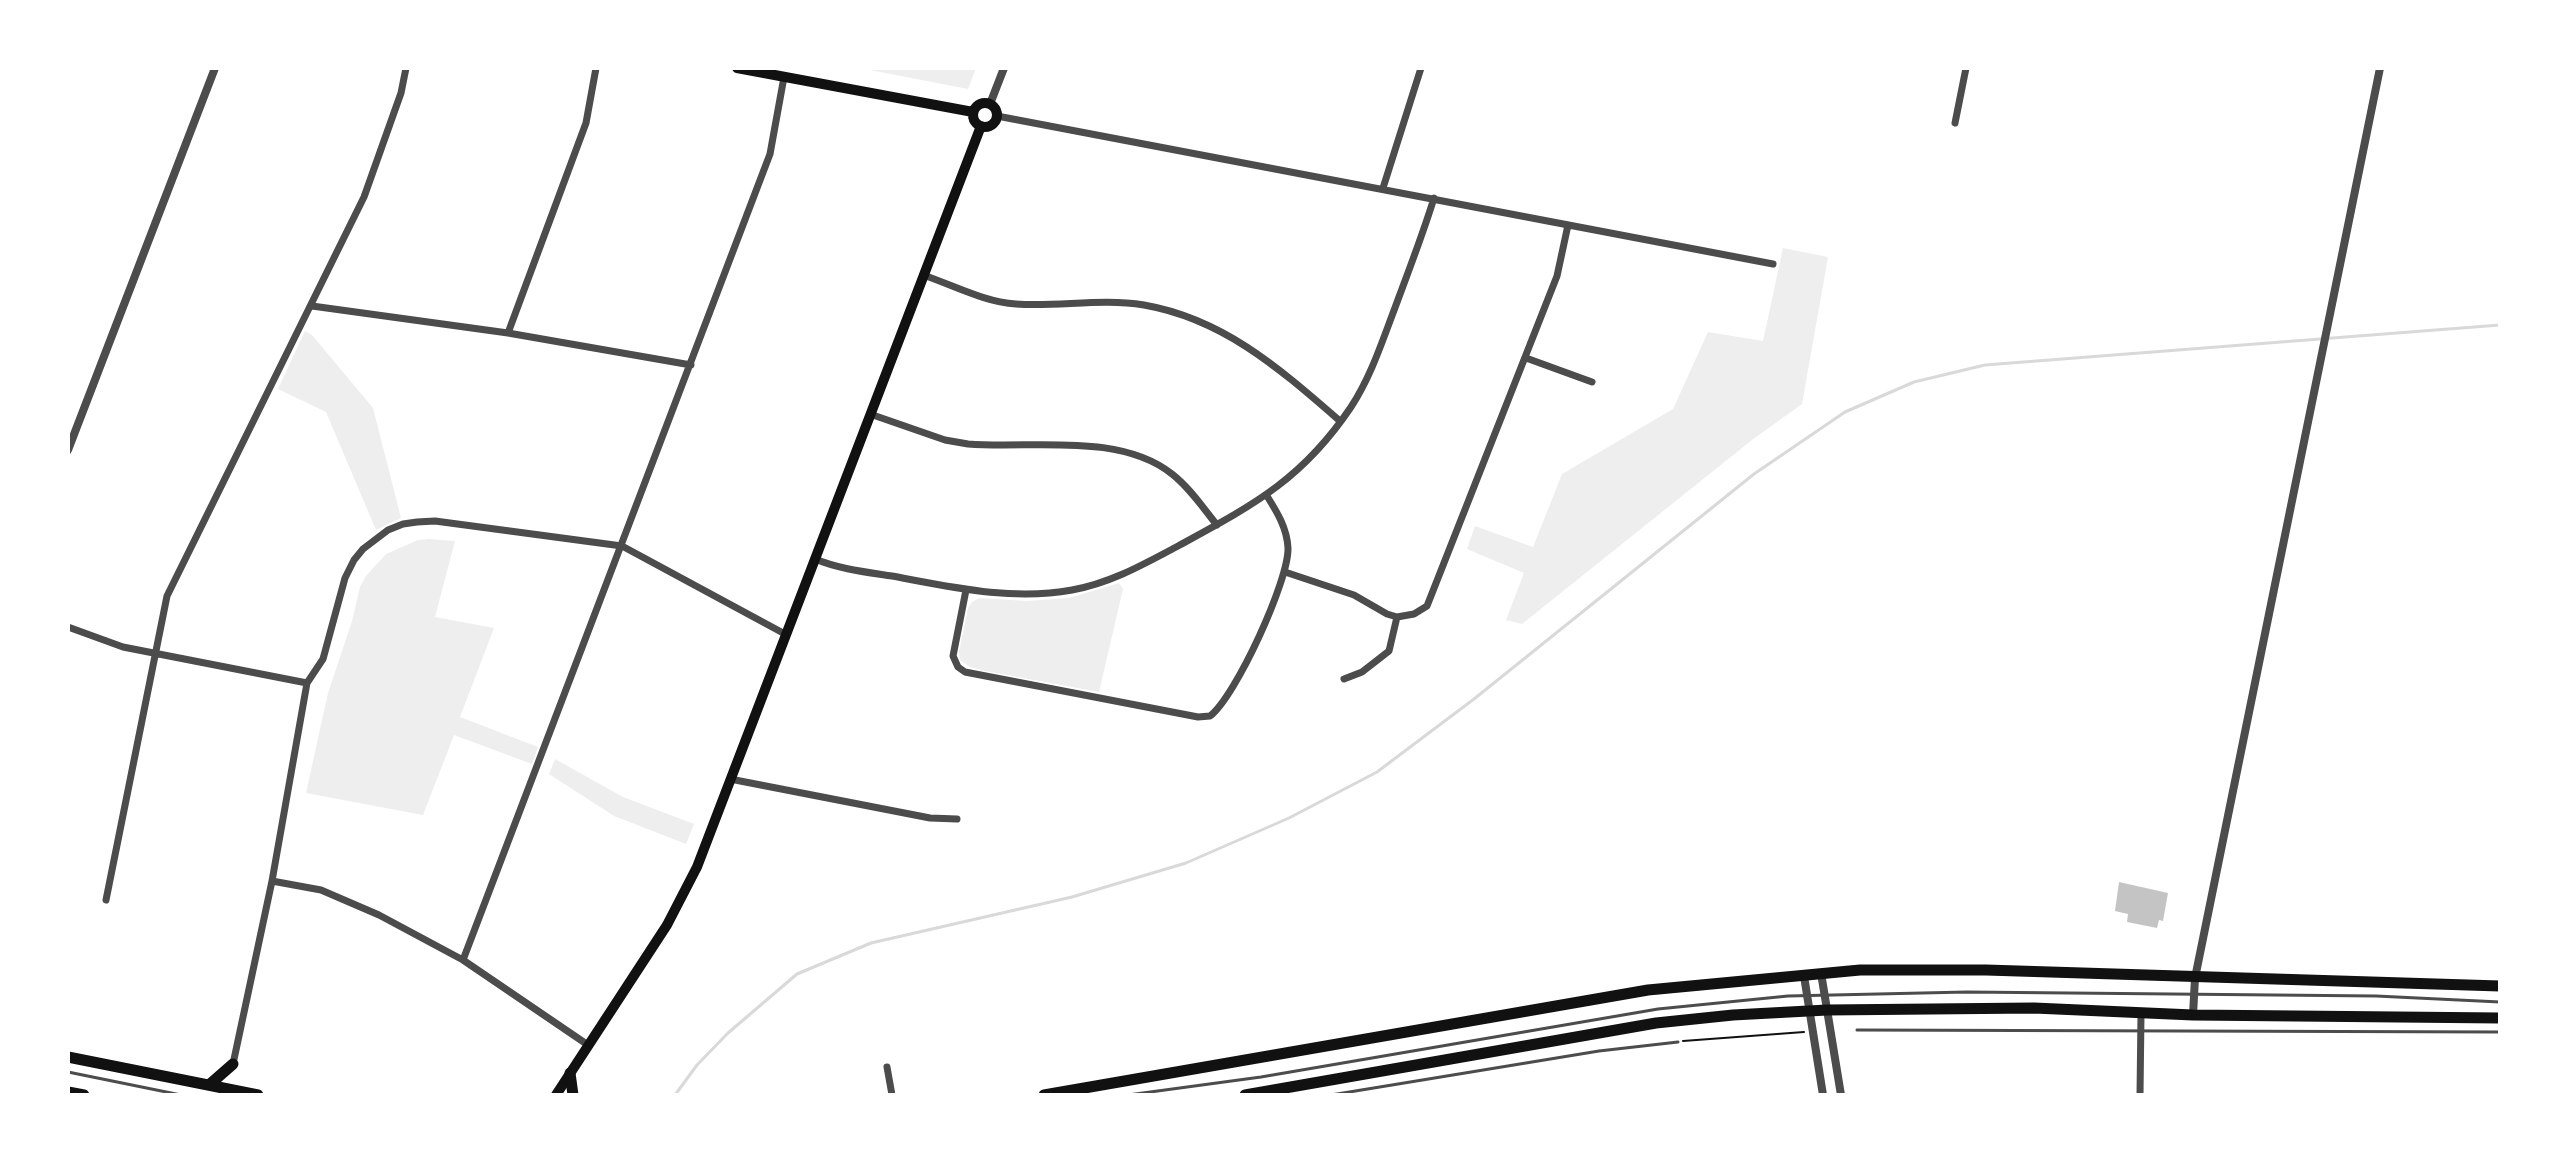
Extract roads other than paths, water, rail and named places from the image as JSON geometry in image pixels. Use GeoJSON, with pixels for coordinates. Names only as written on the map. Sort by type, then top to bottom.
{"type":"FeatureCollection","features":[{"type":"Feature","properties":{"kind":"main road"},"geometry":{"type":"LineString","coordinates":[[737,68],[973,112]]}},
{"type":"Feature","properties":{"kind":"main road"},"geometry":{"type":"LineString","coordinates":[[973,112],[982,103],[996,109],[993,124],[981,126]]}},
{"type":"Feature","properties":{"kind":"main road"},"geometry":{"type":"LineString","coordinates":[[973,112],[981,126]]}},
{"type":"Feature","properties":{"kind":"main road"},"geometry":{"type":"LineString","coordinates":[[556,1095],[667,925],[697,867],[981,126]]}},
{"type":"Feature","properties":{"kind":"main road"},"geometry":{"type":"LineString","coordinates":[[1044,1095],[1648,990],[1860,970],[1973,969],[2500,986]]}},
{"type":"Feature","properties":{"kind":"main road"},"geometry":{"type":"LineString","coordinates":[[1245,1095],[1656,1023],[1733,1015],[1827,1010],[2034,1008],[2141,1014],[2500,1018]]}},
{"type":"Feature","properties":{"kind":"main road"},"geometry":{"type":"LineString","coordinates":[[68,1057],[256,1095]]}},
{"type":"Feature","properties":{"kind":"main road"},"geometry":{"type":"LineString","coordinates":[[209,1085],[233,1064]]}},
{"type":"Feature","properties":{"kind":"main road"},"geometry":{"type":"LineString","coordinates":[[570,1073],[573,1095]]}},
{"type":"Feature","properties":{"kind":"main road"},"geometry":{"type":"LineString","coordinates":[[68,1092],[84,1095]]}},
{"type":"Feature","properties":{"kind":"street"},"geometry":{"type":"LineString","coordinates":[[68,450],[215,68]]}},
{"type":"Feature","properties":{"kind":"street"},"geometry":{"type":"LineString","coordinates":[[106,900],[167,596],[364,197],[401,93],[406,68]]}},
{"type":"Feature","properties":{"kind":"street"},"geometry":{"type":"LineString","coordinates":[[508,333],[586,123],[596,68]]}},
{"type":"Feature","properties":{"kind":"street"},"geometry":{"type":"LineString","coordinates":[[990,104],[1004,68]]}},
{"type":"Feature","properties":{"kind":"street"},"geometry":{"type":"LineString","coordinates":[[1383,188],[1421,68]]}},
{"type":"Feature","properties":{"kind":"street"},"geometry":{"type":"LineString","coordinates":[[1955,123],[1966,68]]}},
{"type":"Feature","properties":{"kind":"street"},"geometry":{"type":"LineString","coordinates":[[2193,1015],[2195,978],[2380,68]]}},
{"type":"Feature","properties":{"kind":"street"},"geometry":{"type":"LineString","coordinates":[[463,960],[770,154],[784,77]]}},
{"type":"Feature","properties":{"kind":"street"},"geometry":{"type":"LineString","coordinates":[[997,116],[1773,264]]}},
{"type":"Feature","properties":{"kind":"street"},"geometry":{"type":"LineString","coordinates":[[815,559],[836,566],[966,590],[1024,595],[1082,588],[1138,567],[1267,496],[1310,459],[1358,395],[1378,354],[1434,198]]}},
{"type":"Feature","properties":{"kind":"street"},"geometry":{"type":"LineString","coordinates":[[1285,572],[1354,595],[1397,617],[1421,611],[1432,598],[1559,271],[1568,225]]}},
{"type":"Feature","properties":{"kind":"street"},"geometry":{"type":"LineString","coordinates":[[923,275],[1009,303],[1123,302],[1198,320],[1258,352],[1340,421]]}},
{"type":"Feature","properties":{"kind":"street"},"geometry":{"type":"LineString","coordinates":[[312,306],[508,333],[691,365]]}},
{"type":"Feature","properties":{"kind":"street"},"geometry":{"type":"LineString","coordinates":[[1526,358],[1592,382]]}},
{"type":"Feature","properties":{"kind":"street"},"geometry":{"type":"LineString","coordinates":[[870,414],[945,440],[968,444],[1100,447],[1132,452],[1156,463],[1177,478],[1217,525]]}},
{"type":"Feature","properties":{"kind":"street"},"geometry":{"type":"LineString","coordinates":[[966,590],[953,656],[958,667],[965,672],[1203,718],[1210,716],[1244,670],[1285,572],[1287,539],[1281,520],[1267,496]]}},
{"type":"Feature","properties":{"kind":"street"},"geometry":{"type":"LineString","coordinates":[[233,1064],[272,881],[307,683],[323,659],[345,578],[354,560],[374,540],[403,524],[435,521],[622,546],[785,634]]}},
{"type":"Feature","properties":{"kind":"street"},"geometry":{"type":"LineString","coordinates":[[1344,679],[1362,672],[1389,651],[1397,617]]}},
{"type":"Feature","properties":{"kind":"street"},"geometry":{"type":"LineString","coordinates":[[68,627],[123,647],[307,683]]}},
{"type":"Feature","properties":{"kind":"street"},"geometry":{"type":"LineString","coordinates":[[730,779],[930,818],[957,819]]}},
{"type":"Feature","properties":{"kind":"street"},"geometry":{"type":"LineString","coordinates":[[272,881],[321,890],[348,900],[463,960],[588,1045]]}},
{"type":"Feature","properties":{"kind":"street"},"geometry":{"type":"LineString","coordinates":[[1821,973],[1841,1095]]}},
{"type":"Feature","properties":{"kind":"street"},"geometry":{"type":"LineString","coordinates":[[1804,976],[1823,1095]]}},
{"type":"Feature","properties":{"kind":"street"},"geometry":{"type":"LineString","coordinates":[[2140,1095],[2141,1014]]}},
{"type":"Feature","properties":{"kind":"street"},"geometry":{"type":"LineString","coordinates":[[887,1067],[892,1095]]}},
{"type":"Feature","properties":{"kind":"lane"},"geometry":{"type":"LineString","coordinates":[[1128,1095],[1261,1077],[1658,1009],[1806,996],[1967,992],[2376,996],[2500,1002]]}},
{"type":"Feature","properties":{"kind":"lane"},"geometry":{"type":"LineString","coordinates":[[1857,1030],[2500,1032]]}},
{"type":"Feature","properties":{"kind":"lane"},"geometry":{"type":"LineString","coordinates":[[1331,1095],[1599,1051],[1678,1042]]}},
{"type":"Feature","properties":{"kind":"lane"},"geometry":{"type":"LineString","coordinates":[[68,1072],[181,1095]]}},
{"type":"Feature","properties":{"kind":"waterway"},"geometry":{"type":"LineString","coordinates":[[675,1095],[697,1065],[728,1033],[797,974],[871,943],[1072,897],[1186,863],[1289,818],[1377,772],[1474,699],[1754,474],[1845,412],[1914,382],[1985,365],[2500,325]]}}]}
